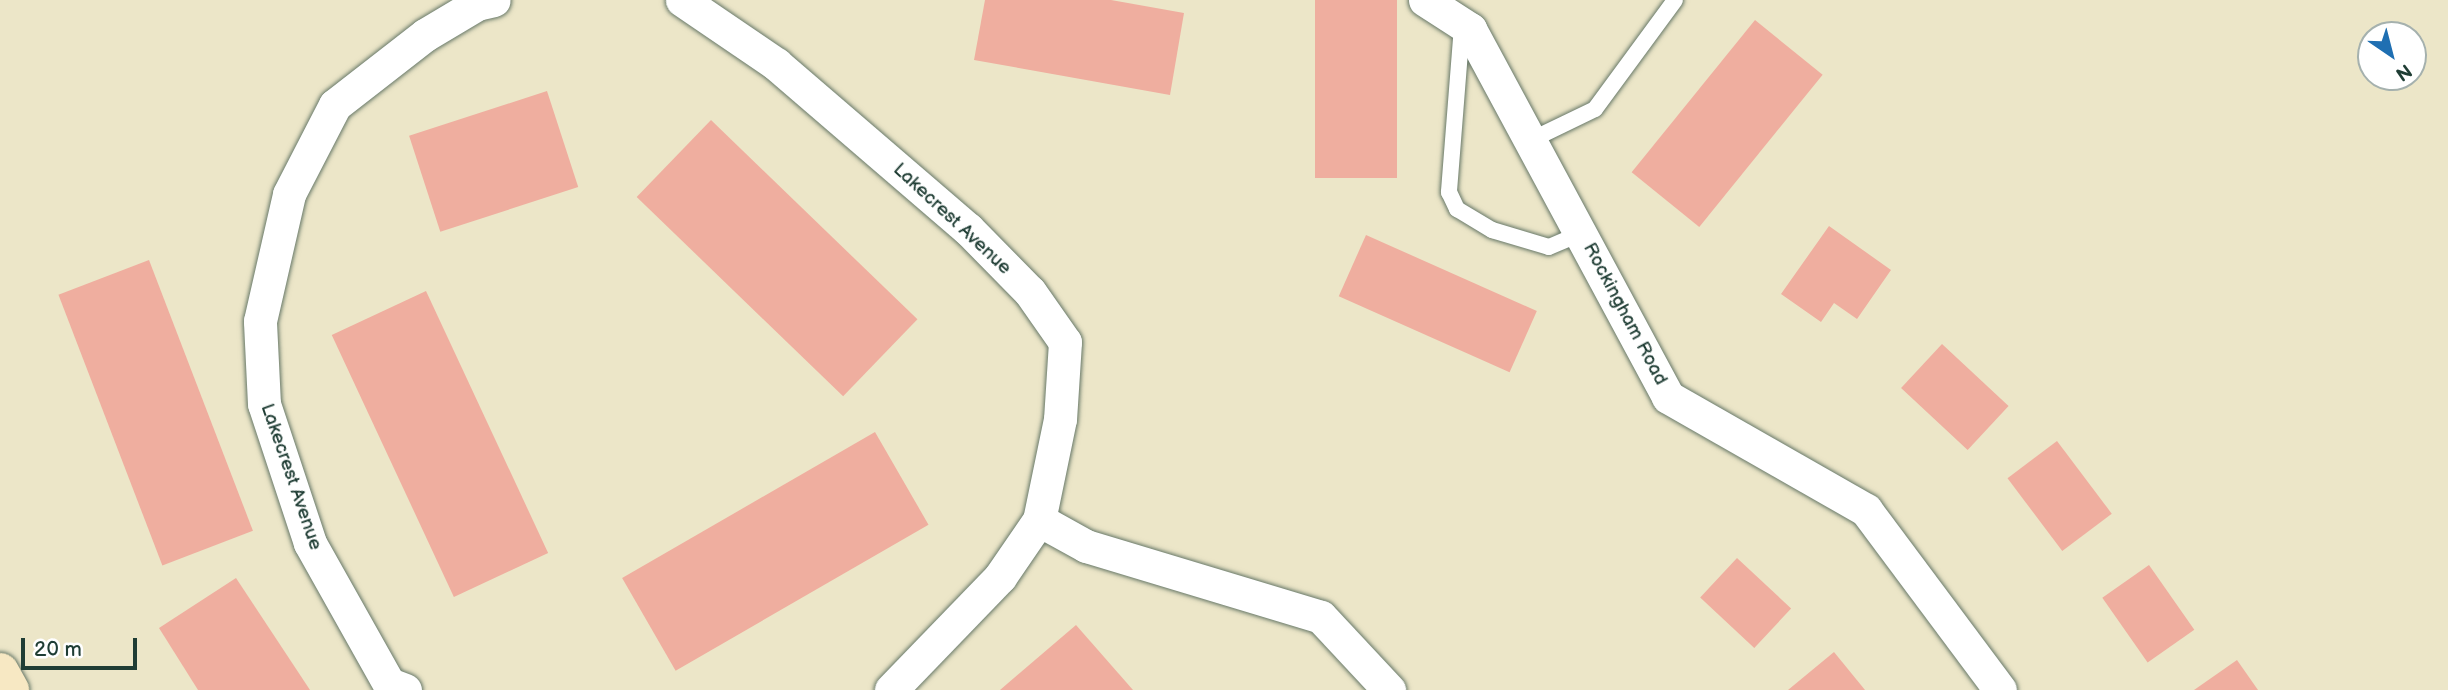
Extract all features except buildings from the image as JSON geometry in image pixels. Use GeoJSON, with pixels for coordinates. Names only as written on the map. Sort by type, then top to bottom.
{"type":"FeatureCollection","features":[{"type":"Feature","properties":{"kind":"main road"},"geometry":{"type":"LineString","coordinates":[[0,671],[10,690]]}},
{"type":"Feature","properties":{"kind":"street","name":"Lakecrest Avenue"},"geometry":{"type":"LineString","coordinates":[[682,0],[776,64],[968,229],[1030,292],[1065,342],[1060,419],[1040,520],[1000,577],[891,690]]}},
{"type":"Feature","properties":{"kind":"street","name":"Lakecrest Avenue"},"geometry":{"type":"LineString","coordinates":[[405,690],[389,684],[310,543],[264,404],[260,321],[289,194],[335,105],[425,36],[482,1]]}},
{"type":"Feature","properties":{"kind":"street","name":"Rockingham Road"},"geometry":{"type":"LineString","coordinates":[[1429,1],[1470,29],[1668,397],[1866,510],[2000,690]]}},
{"type":"Feature","properties":{"kind":"street"},"geometry":{"type":"LineString","coordinates":[[1040,520],[1098,551],[1321,617],[1389,690]]}},
{"type":"Feature","properties":{"kind":"lane"},"geometry":{"type":"LineString","coordinates":[[1531,140],[1595,109],[1675,0]]}},
{"type":"Feature","properties":{"kind":"lane"},"geometry":{"type":"LineString","coordinates":[[1462,24],[1449,192],[1457,209],[1492,230],[1549,247],[1582,233]]}}]}
